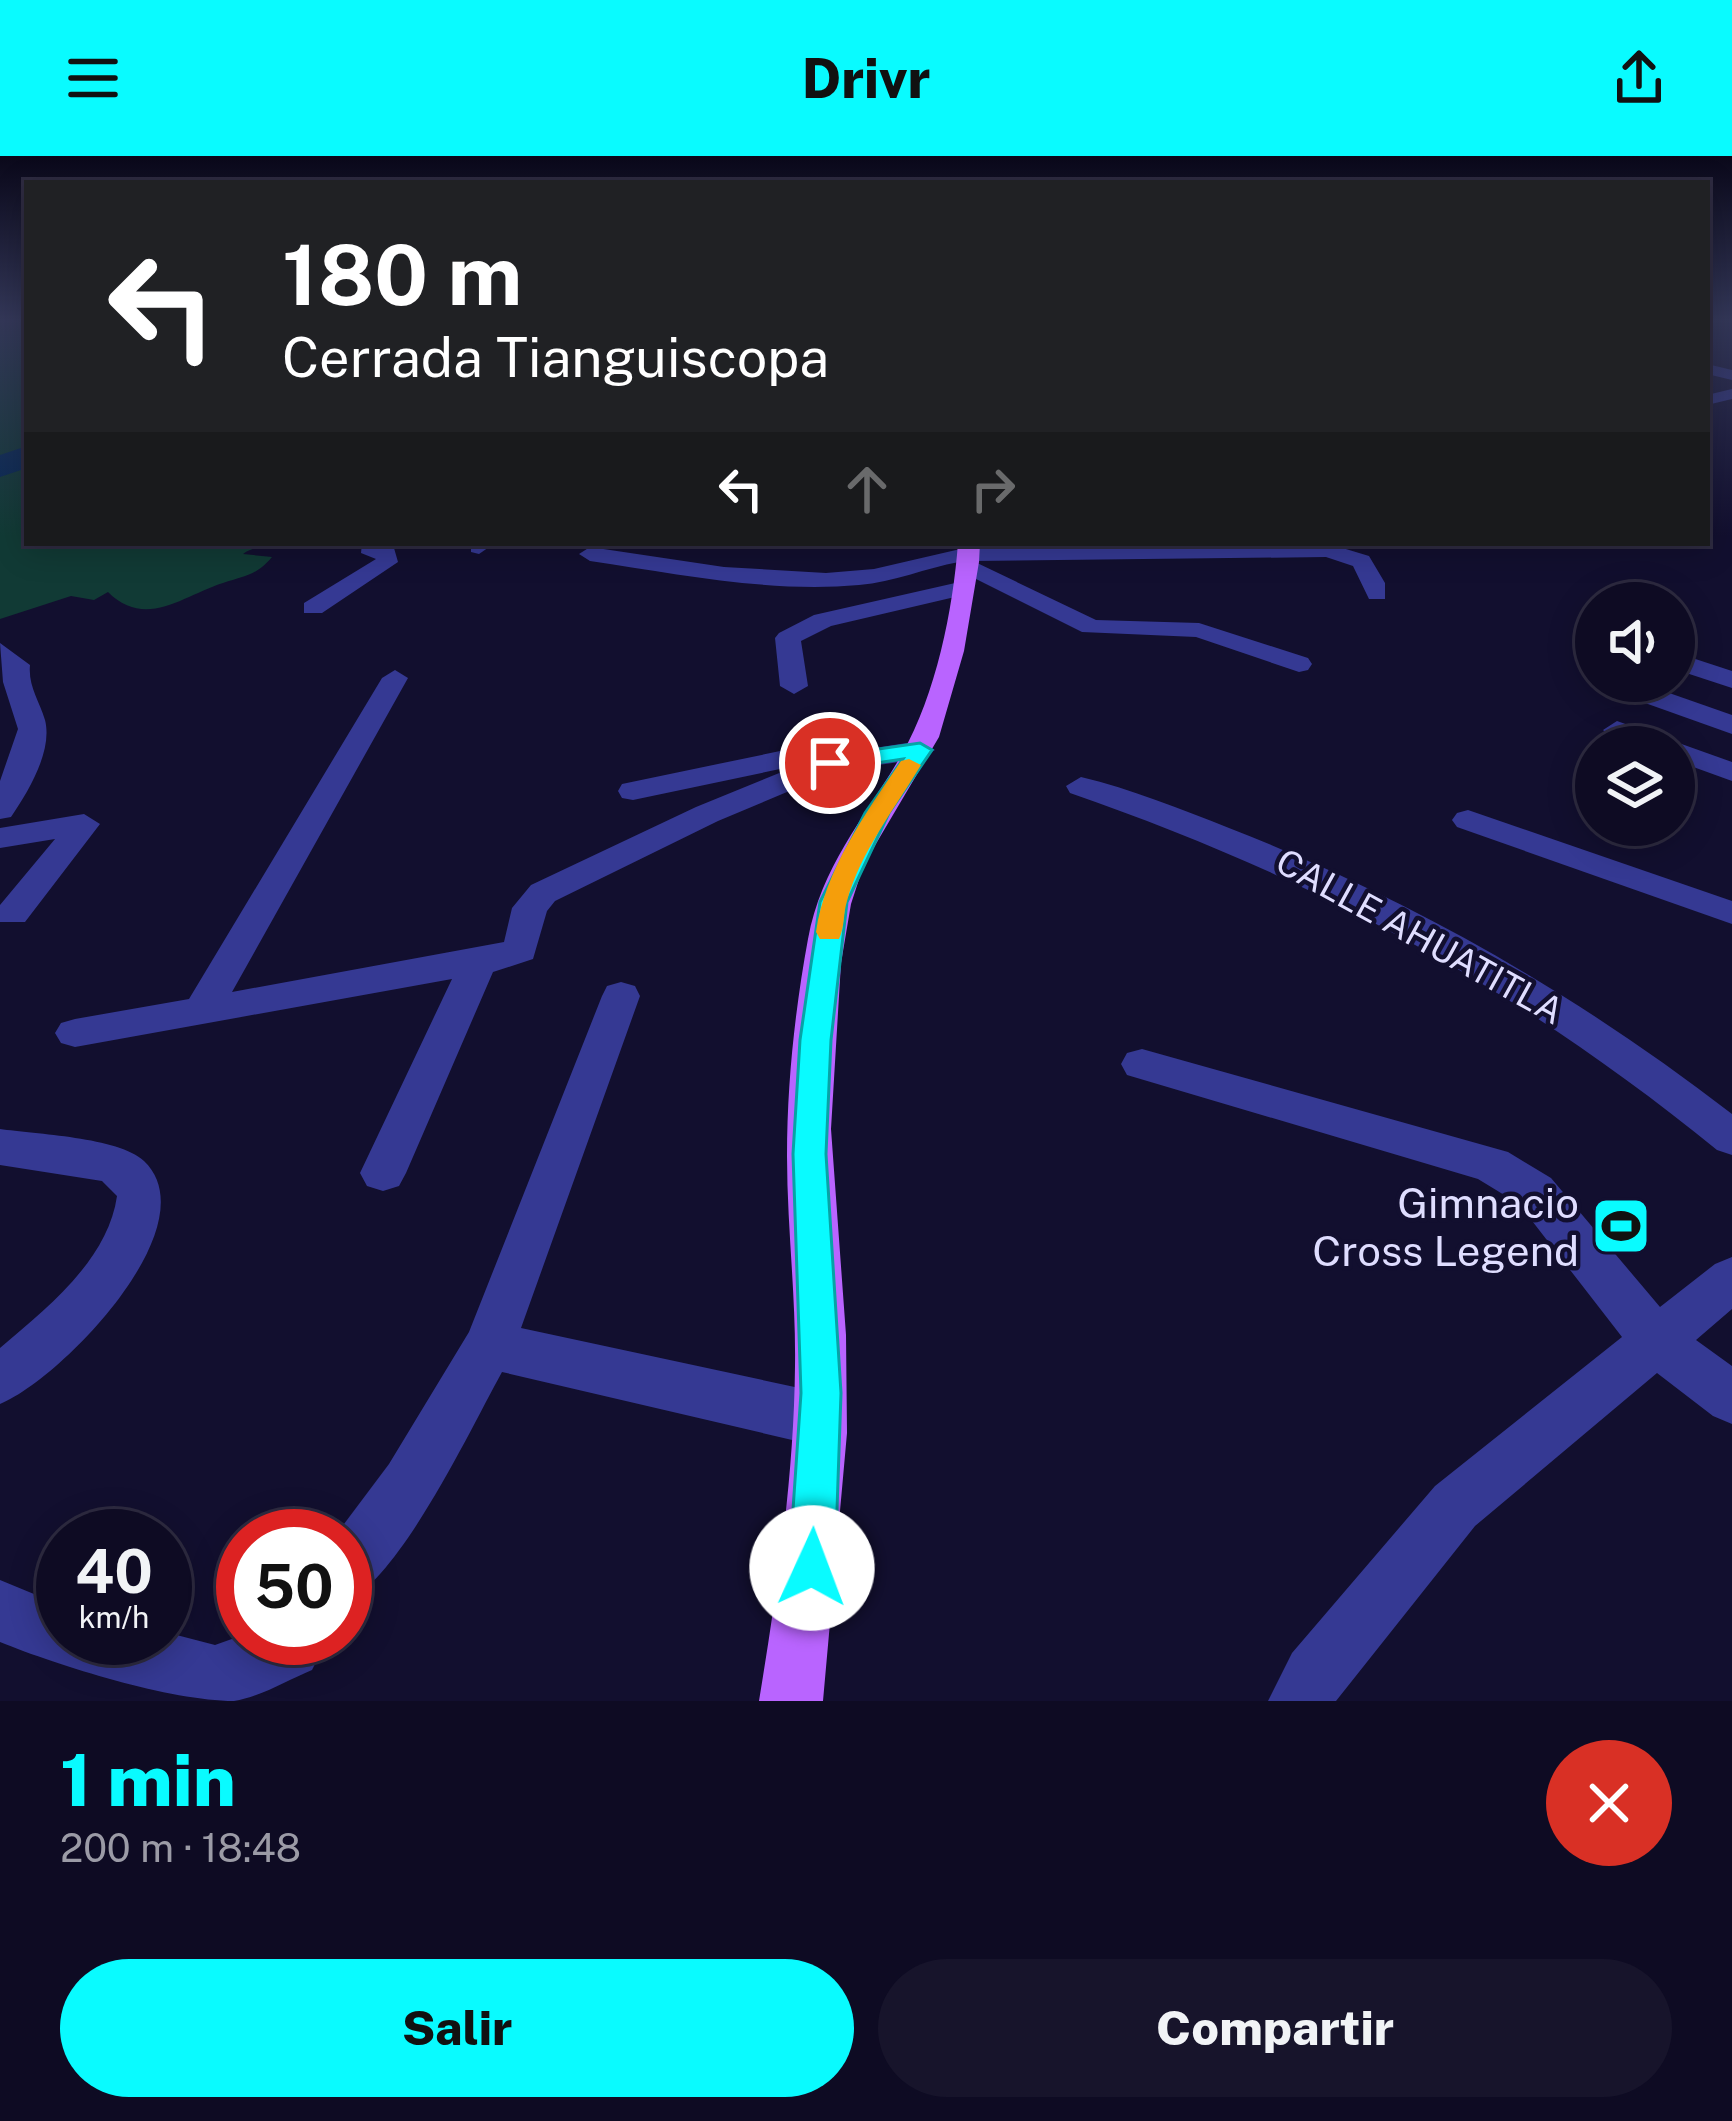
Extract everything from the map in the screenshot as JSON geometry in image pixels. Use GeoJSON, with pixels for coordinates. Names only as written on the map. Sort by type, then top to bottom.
{"type":"FeatureCollection","features":[{"type":"Feature","properties":{"kind":"main road"},"geometry":{"type":"LineString","coordinates":[[790,1701],[812,1568],[818,1419],[809,1154],[815,1040],[833,902],[877,813],[925,738],[967,563]]}},
{"type":"Feature","properties":{"kind":"street"},"geometry":{"type":"LineString","coordinates":[[313,608],[387,562],[386,553],[371,546]]}},
{"type":"Feature","properties":{"kind":"street"},"geometry":{"type":"LineString","coordinates":[[590,554],[739,576],[805,579],[862,578],[922,560],[967,563],[1222,548],[1339,551],[1369,565],[1377,594]]}},
{"type":"Feature","properties":{"kind":"street"},"geometry":{"type":"LineString","coordinates":[[794,686],[788,638],[967,563],[1091,626],[1199,630],[1298,664]]}},
{"type":"Feature","properties":{"kind":"street"},"geometry":{"type":"LineString","coordinates":[[0,651],[17,664],[14,678],[32,726],[24,765],[0,811]]}},
{"type":"Feature","properties":{"kind":"street"},"geometry":{"type":"LineString","coordinates":[[1695,667],[1732,680]]}},
{"type":"Feature","properties":{"kind":"street"},"geometry":{"type":"LineString","coordinates":[[203,1009],[395,678]]}},
{"type":"Feature","properties":{"kind":"street"},"geometry":{"type":"LineString","coordinates":[[1668,702],[1732,725]]}},
{"type":"Feature","properties":{"kind":"street"},"geometry":{"type":"LineString","coordinates":[[633,791],[925,738]]}},
{"type":"Feature","properties":{"kind":"street"},"geometry":{"type":"LineString","coordinates":[[75,1033],[479,962],[520,950],[530,908],[543,893],[830,763],[925,738]]}},
{"type":"Feature","properties":{"kind":"street"},"geometry":{"type":"LineString","coordinates":[[1695,759],[1732,772]]}},
{"type":"Feature","properties":{"kind":"street","name":"CALLE AHUATITLA"},"geometry":{"type":"LineString","coordinates":[[1081,786],[1191,821],[1270,853],[1512,979],[1660,1078],[1732,1138]]}},
{"type":"Feature","properties":{"kind":"street"},"geometry":{"type":"LineString","coordinates":[[1468,820],[1732,913]]}},
{"type":"Feature","properties":{"kind":"street"},"geometry":{"type":"LineString","coordinates":[[0,838],[84,824],[12,914]]}},
{"type":"Feature","properties":{"kind":"street"},"geometry":{"type":"LineString","coordinates":[[383,1173],[479,962]]}},
{"type":"Feature","properties":{"kind":"street"},"geometry":{"type":"LineString","coordinates":[[372,1535],[409,1484],[489,1345],[621,996]]}},
{"type":"Feature","properties":{"kind":"street"},"geometry":{"type":"LineString","coordinates":[[1142,1064],[1492,1166],[1535,1191],[1658,1342],[1732,1398]]}},
{"type":"Feature","properties":{"kind":"street"},"geometry":{"type":"LineString","coordinates":[[0,1147],[109,1166],[128,1174],[139,1192],[139,1213],[85,1306],[56,1337],[0,1379]]}},
{"type":"Feature","properties":{"kind":"street"},"geometry":{"type":"LineString","coordinates":[[1300,1701],[1315,1676],[1455,1506],[1732,1279]]}},
{"type":"Feature","properties":{"kind":"street"},"geometry":{"type":"LineString","coordinates":[[489,1345],[818,1419]]}},
{"type":"Feature","properties":{"kind":"street"},"geometry":{"type":"LineString","coordinates":[[0,1611],[36,1625]]}},
{"type":"Feature","properties":{"kind":"street"},"geometry":{"type":"LineString","coordinates":[[170,1665],[215,1677],[246,1665]]}},
{"type":"Feature","properties":{"kind":"green space"},"geometry":{"type":"Polygon","coordinates":[[[0,392],[24,392],[24,546],[274,546],[243,554],[272,557],[256,571],[165,606],[137,608],[108,592],[94,600],[71,596],[0,619],[0,392]]]}},
{"type":"Feature","properties":{"kind":"waterway"},"geometry":{"type":"LineString","coordinates":[[0,467],[24,457]]}},
{"type":"Feature","properties":{"kind":"slow traffic"},"geometry":{"type":"LineString","coordinates":[[829,932],[833,902],[856,853],[909,765]]}},
{"type":"Feature","properties":{"kind":"place","name":"Gimnacio Cross Legend"},"geometry":{"type":"Point","coordinates":[1621,1226]}},
{"type":"Feature","properties":{"kind":"route"},"geometry":{"type":"LineString","coordinates":[[812,1568],[821,1393],[809,1154],[815,1040],[833,902],[877,813],[920,750],[830,763]]}}]}
